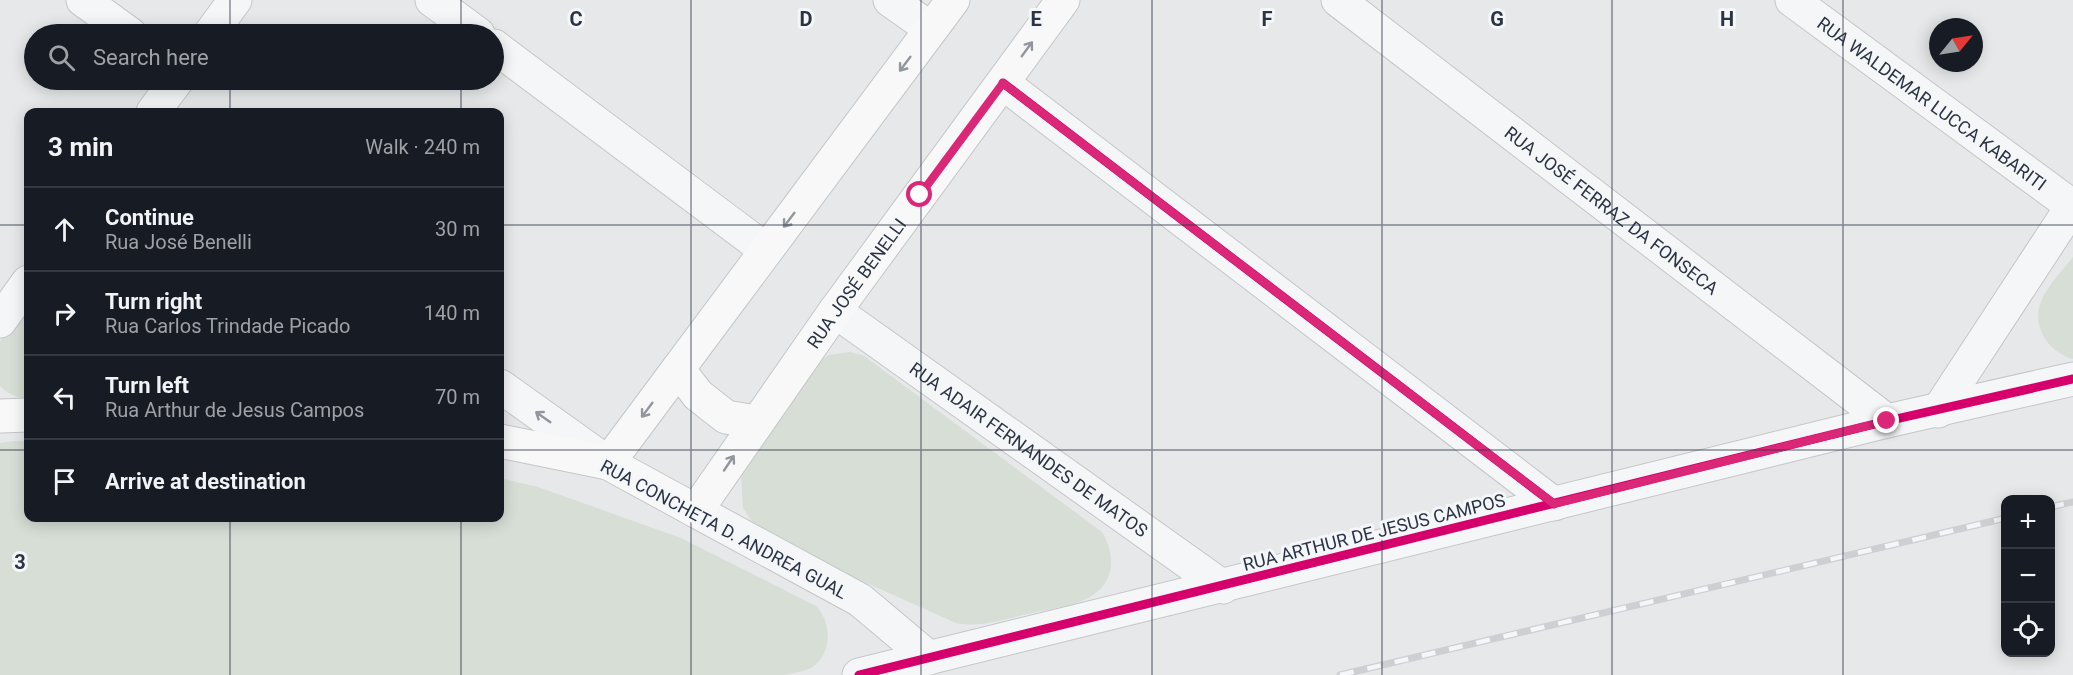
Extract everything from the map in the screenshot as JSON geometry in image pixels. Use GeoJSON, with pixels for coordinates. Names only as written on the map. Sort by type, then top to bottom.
{"type":"FeatureCollection","features":[{"type":"Feature","properties":{"kind":"street"},"geometry":{"type":"LineString","coordinates":[[83,0],[116,24]]}},
{"type":"Feature","properties":{"kind":"street"},"geometry":{"type":"LineString","coordinates":[[217,24],[235,0]]}},
{"type":"Feature","properties":{"kind":"street"},"geometry":{"type":"LineString","coordinates":[[432,0],[464,24]]}},
{"type":"Feature","properties":{"kind":"street"},"geometry":{"type":"LineString","coordinates":[[890,0],[931,29]]}},
{"type":"Feature","properties":{"kind":"street"},"geometry":{"type":"LineString","coordinates":[[504,389],[608,463],[953,0]]}},
{"type":"Feature","properties":{"kind":"street","name":"RUA JOSÉ BENELLI"},"geometry":{"type":"LineString","coordinates":[[696,512],[756,422],[835,311],[1063,0]]}},
{"type":"Feature","properties":{"kind":"street","name":"RUA JOSÉ FERRAZ DA FONSECA"},"geometry":{"type":"LineString","coordinates":[[1338,0],[1887,421]]}},
{"type":"Feature","properties":{"kind":"street","name":"RUA WALDEMAR LUCCA KABARITI"},"geometry":{"type":"LineString","coordinates":[[1792,0],[2073,205]]}},
{"type":"Feature","properties":{"kind":"street"},"geometry":{"type":"LineString","coordinates":[[504,54],[766,250]]}},
{"type":"Feature","properties":{"kind":"street"},"geometry":{"type":"LineString","coordinates":[[1003,83],[1554,504]]}},
{"type":"Feature","properties":{"kind":"street"},"geometry":{"type":"LineString","coordinates":[[156,108],[170,90]]}},
{"type":"Feature","properties":{"kind":"street"},"geometry":{"type":"LineString","coordinates":[[1938,411],[2073,205]]}},
{"type":"Feature","properties":{"kind":"street"},"geometry":{"type":"LineString","coordinates":[[0,321],[24,288]]}},
{"type":"Feature","properties":{"kind":"street","name":"RUA ADAIR FERNANDES DE MATOS"},"geometry":{"type":"LineString","coordinates":[[835,311],[1223,587]]}},
{"type":"Feature","properties":{"kind":"street"},"geometry":{"type":"LineString","coordinates":[[678,369],[698,395],[726,417],[756,422]]}},
{"type":"Feature","properties":{"kind":"street","name":"RUA ARTHUR DE JESUS CAMPOS"},"geometry":{"type":"LineString","coordinates":[[859,675],[1223,587],[1887,421],[2073,379]]}},
{"type":"Feature","properties":{"kind":"street"},"geometry":{"type":"LineString","coordinates":[[0,416],[24,415]]}},
{"type":"Feature","properties":{"kind":"street","name":"RUA CONCHETA D. ANDREA GUAL"},"geometry":{"type":"LineString","coordinates":[[504,442],[608,463],[860,600],[929,658]]}},
{"type":"Feature","properties":{"kind":"shaded area"},"geometry":{"type":"Polygon","coordinates":[[[2073,257],[2073,359],[2049,344],[2040,328],[2038,318],[2045,293],[2073,257]]]}},
{"type":"Feature","properties":{"kind":"shaded area"},"geometry":{"type":"Polygon","coordinates":[[[24,308],[24,398],[13,395],[0,386],[0,341],[24,308]]]}},
{"type":"Feature","properties":{"kind":"shaded area"},"geometry":{"type":"Polygon","coordinates":[[[850,352],[864,356],[1102,532],[1109,547],[1111,563],[1108,577],[1102,587],[1092,595],[1068,606],[983,624],[956,623],[762,536],[743,508],[741,474],[816,363],[829,355],[850,352]]]}},
{"type":"Feature","properties":{"kind":"shaded area"},"geometry":{"type":"Polygon","coordinates":[[[24,441],[24,522],[504,522],[504,479],[538,487],[681,538],[816,606],[827,629],[826,647],[818,662],[811,668],[783,675],[0,675],[0,443],[24,441]]]}},
{"type":"Feature","properties":{"kind":"railway"},"geometry":{"type":"LineString","coordinates":[[2055,506],[2073,502]]}},
{"type":"Feature","properties":{"kind":"railway"},"geometry":{"type":"LineString","coordinates":[[1340,675],[2001,519]]}},
{"type":"Feature","properties":{"kind":"cycle path"},"geometry":{"type":"LineString","coordinates":[[1003,83],[1554,504]]}},
{"type":"Feature","properties":{"kind":"cycle path"},"geometry":{"type":"LineString","coordinates":[[859,675],[1887,421],[2073,379]]}},
{"type":"Feature","properties":{"kind":"route"},"geometry":{"type":"LineString","coordinates":[[920,195],[1003,83],[1554,504],[1887,421]]}}]}
